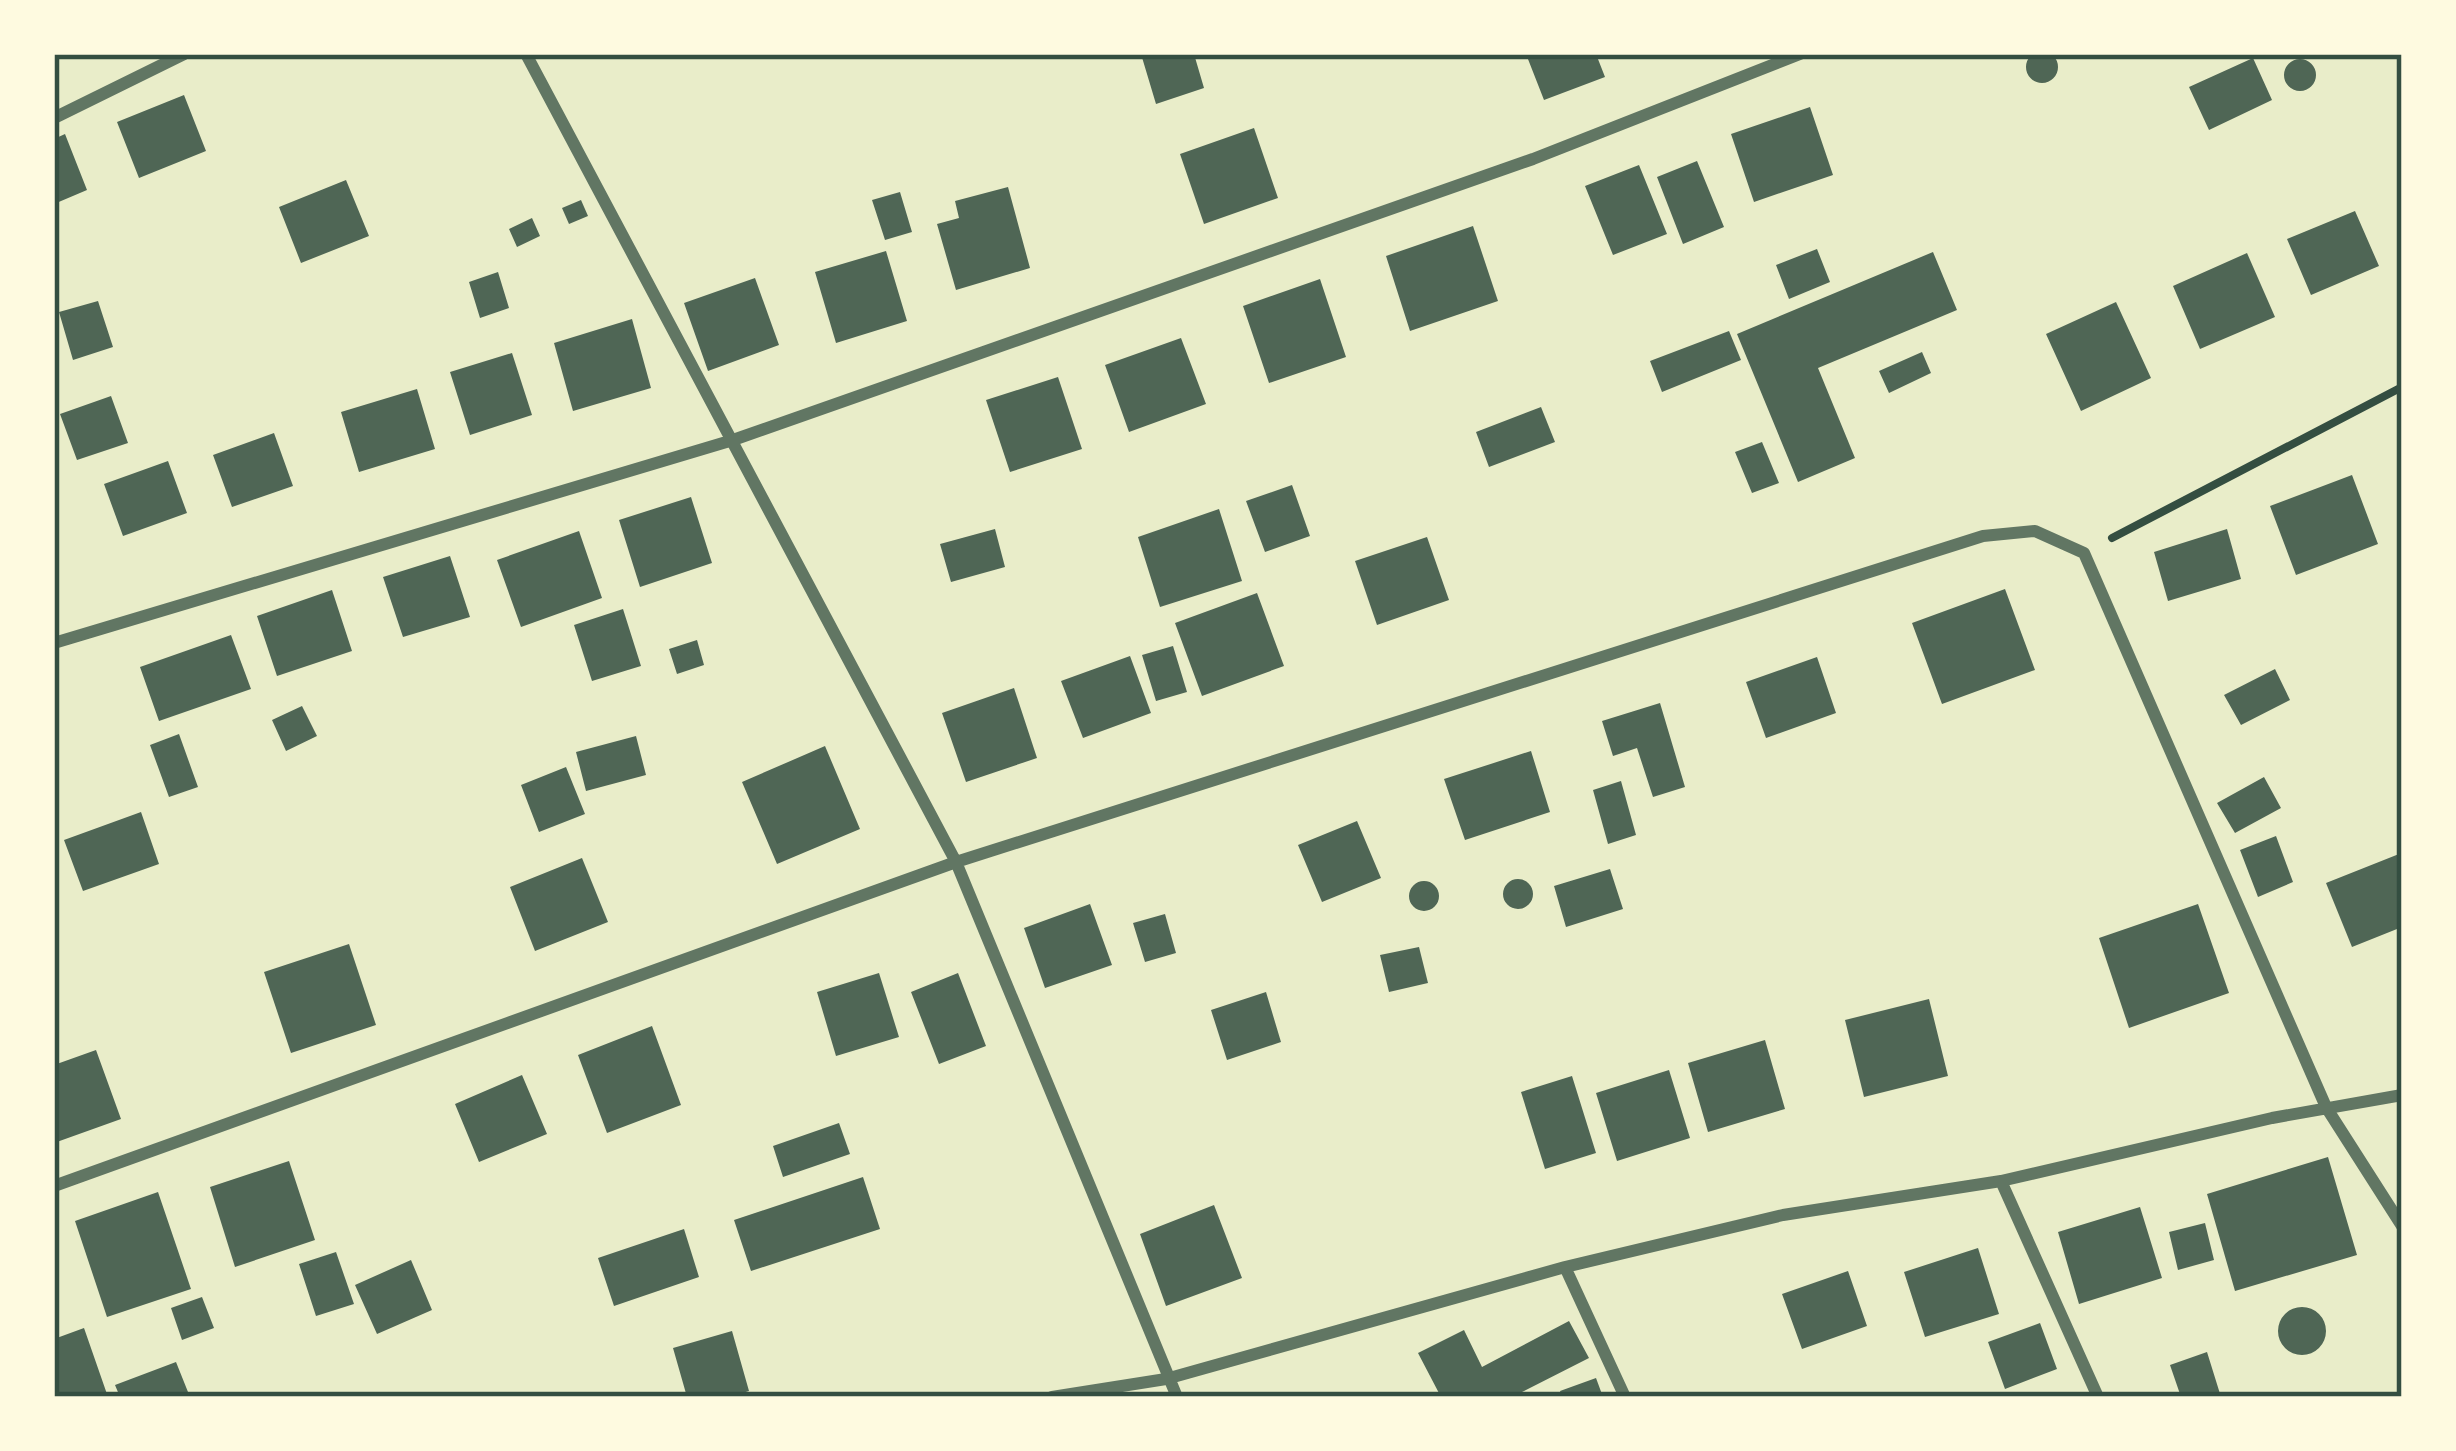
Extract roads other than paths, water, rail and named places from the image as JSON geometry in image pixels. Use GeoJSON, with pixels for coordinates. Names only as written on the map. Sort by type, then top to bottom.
{"type":"FeatureCollection","features":[{"type":"Feature","properties":{"kind":"street"},"geometry":{"type":"LineString","coordinates":[[54,118],[184,54]]}},
{"type":"Feature","properties":{"kind":"street"},"geometry":{"type":"LineString","coordinates":[[526,54],[956,862],[1177,1397]]}},
{"type":"Feature","properties":{"kind":"street"},"geometry":{"type":"LineString","coordinates":[[54,643],[734,440],[1533,159],[1800,54]]}},
{"type":"Feature","properties":{"kind":"street"},"geometry":{"type":"LineString","coordinates":[[54,1186],[956,862],[1983,536],[2036,531],[2084,553],[2326,1107],[2402,1226]]}},
{"type":"Feature","properties":{"kind":"street"},"geometry":{"type":"LineString","coordinates":[[1052,1397],[1166,1379],[1565,1267],[1783,1215],[2001,1181],[2326,1107],[2402,1095]]}},
{"type":"Feature","properties":{"kind":"street"},"geometry":{"type":"LineString","coordinates":[[2001,1181],[2098,1397]]}},
{"type":"Feature","properties":{"kind":"street"},"geometry":{"type":"LineString","coordinates":[[1565,1267],[1625,1397]]}}]}
